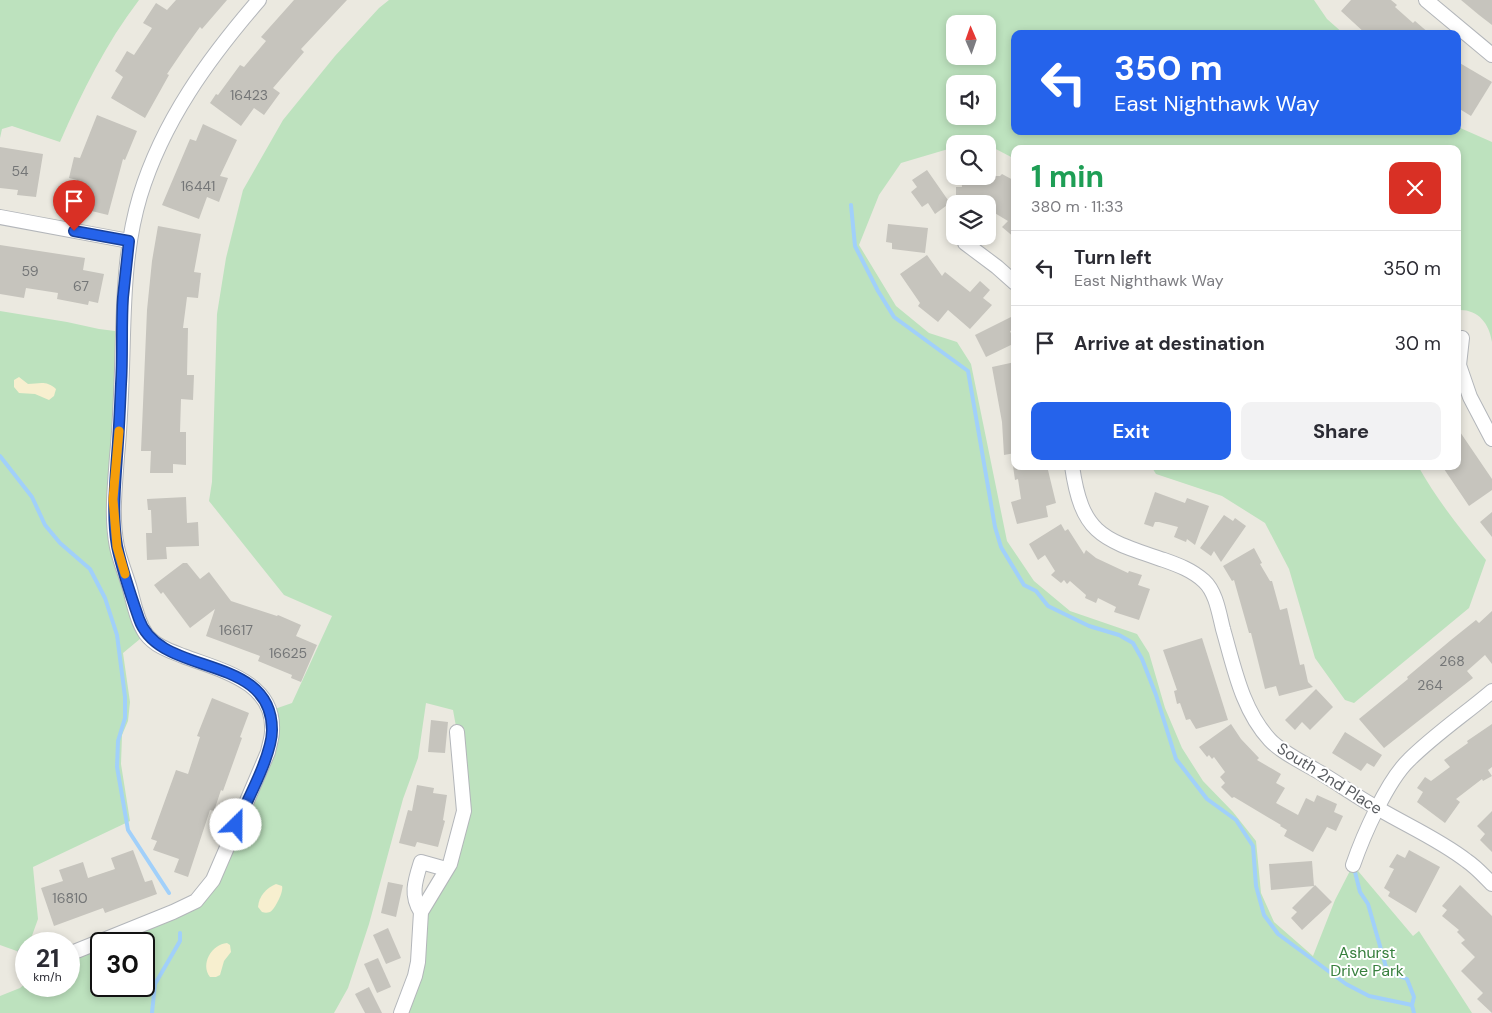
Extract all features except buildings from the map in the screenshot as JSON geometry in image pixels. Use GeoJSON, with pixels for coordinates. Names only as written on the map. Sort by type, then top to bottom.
{"type":"FeatureCollection","features":[{"type":"Feature","properties":{"kind":"street"},"geometry":{"type":"LineString","coordinates":[[80,950],[196,901],[213,880],[268,752],[272,730],[269,711],[262,696],[250,684],[234,675],[168,650],[155,643],[146,634],[140,622],[117,547],[113,499],[122,368],[123,298],[129,241],[144,187],[156,156],[184,97],[212,58],[259,0]]}},
{"type":"Feature","properties":{"kind":"street"},"geometry":{"type":"LineString","coordinates":[[1426,0],[1492,55]]}},
{"type":"Feature","properties":{"kind":"street"},"geometry":{"type":"LineString","coordinates":[[0,217],[129,241]]}},
{"type":"Feature","properties":{"kind":"street"},"geometry":{"type":"LineString","coordinates":[[968,245],[998,267],[1011,279]]}},
{"type":"Feature","properties":{"kind":"street"},"geometry":{"type":"LineString","coordinates":[[1461,347],[1462,338]]}},
{"type":"Feature","properties":{"kind":"street"},"geometry":{"type":"LineString","coordinates":[[1461,371],[1470,398],[1492,439]]}},
{"type":"Feature","properties":{"kind":"street","name":"South 2nd Place"},"geometry":{"type":"LineString","coordinates":[[1073,470],[1076,493],[1082,511],[1092,526],[1124,546],[1179,565],[1196,574],[1206,583],[1214,597],[1240,688],[1257,722],[1271,741],[1378,809],[1468,861],[1492,884]]}},
{"type":"Feature","properties":{"kind":"street"},"geometry":{"type":"LineString","coordinates":[[1353,866],[1360,845],[1394,778],[1408,761],[1492,691]]}},
{"type":"Feature","properties":{"kind":"street"},"geometry":{"type":"LineString","coordinates":[[401,1013],[415,976],[418,962],[421,912],[450,864],[464,811],[457,732]]}},
{"type":"Feature","properties":{"kind":"street"},"geometry":{"type":"LineString","coordinates":[[421,912],[415,903],[414,885],[421,862],[446,870]]}},
{"type":"Feature","properties":{"kind":"green space"},"geometry":{"type":"Polygon","coordinates":[[[0,0],[139,0],[95,68],[60,142],[12,126],[2,129],[0,138],[0,0]]]}},
{"type":"Feature","properties":{"kind":"green space","name":"Ashurst Drive Park"},"geometry":{"type":"Polygon","coordinates":[[[389,0],[1314,0],[1327,19],[1339,30],[1011,30],[1011,135],[1461,135],[1461,128],[1492,142],[1492,342],[1488,329],[1481,318],[1471,312],[1461,310],[1461,145],[1011,145],[1011,157],[996,149],[996,135],[946,135],[946,150],[901,163],[879,195],[859,245],[896,306],[929,333],[957,342],[971,364],[1007,541],[1034,581],[1070,611],[1137,634],[1149,653],[1165,708],[1182,748],[1203,781],[1233,812],[1256,841],[1261,893],[1274,922],[1313,956],[1335,900],[1353,865],[1413,936],[1419,931],[1472,1013],[401,1013],[415,977],[421,912],[461,826],[457,732],[453,710],[426,703],[418,758],[403,799],[369,924],[348,988],[334,1013],[0,1013],[0,996],[15,990],[15,997],[80,997],[80,949],[90,945],[90,997],[155,997],[155,932],[122,932],[196,901],[268,752],[269,711],[292,703],[332,616],[284,595],[209,501],[212,482],[217,314],[226,258],[243,190],[283,120],[335,56],[379,8],[389,0]]]}},
{"type":"Feature","properties":{"kind":"green space"},"geometry":{"type":"Polygon","coordinates":[[[0,311],[123,332],[114,512],[146,634],[123,653],[130,702],[128,721],[122,735],[121,764],[130,821],[33,867],[38,919],[33,932],[15,932],[15,950],[0,945],[0,311]]]}},
{"type":"Feature","properties":{"kind":"green space"},"geometry":{"type":"Polygon","coordinates":[[[1154,470],[1420,470],[1433,491],[1486,560],[1469,608],[1354,703],[1345,700],[1315,658],[1289,569],[1265,523],[1222,496],[1156,474],[1154,470]]]}},
{"type":"Feature","properties":{"kind":"sand"},"geometry":{"type":"Polygon","coordinates":[[[19,377],[28,384],[49,384],[56,389],[54,396],[49,400],[35,394],[19,393],[14,387],[14,380],[19,377]]]}},
{"type":"Feature","properties":{"kind":"sand"},"geometry":{"type":"Polygon","coordinates":[[[276,884],[282,886],[279,900],[270,912],[262,912],[258,907],[261,896],[266,890],[276,884]]]}},
{"type":"Feature","properties":{"kind":"sand"},"geometry":{"type":"Polygon","coordinates":[[[227,943],[230,945],[231,952],[224,961],[220,975],[210,977],[206,966],[209,956],[217,947],[227,943]]]}},
{"type":"Feature","properties":{"kind":"waterway"},"geometry":{"type":"LineString","coordinates":[[851,205],[855,246],[878,291],[894,317],[968,371],[995,527],[1001,547],[1024,585],[1036,591],[1048,606],[1089,626],[1119,635],[1133,643],[1142,659],[1156,695],[1176,759],[1207,799],[1236,820],[1253,846],[1256,886],[1264,915],[1278,934],[1346,984],[1369,996],[1412,1005]]}},
{"type":"Feature","properties":{"kind":"waterway"},"geometry":{"type":"LineString","coordinates":[[0,456],[32,497],[45,525],[60,543],[90,569],[105,598],[117,635],[125,697],[125,718],[118,741],[117,767],[128,830],[169,893]]}},
{"type":"Feature","properties":{"kind":"waterway"},"geometry":{"type":"LineString","coordinates":[[1354,868],[1360,892],[1368,904],[1386,967],[1394,974],[1407,979],[1414,997],[1412,1005],[1414,1013]]}},
{"type":"Feature","properties":{"kind":"waterway"},"geometry":{"type":"LineString","coordinates":[[152,1013],[155,984],[180,941],[180,933]]}},
{"type":"Feature","properties":{"kind":"slow traffic"},"geometry":{"type":"LineString","coordinates":[[119,431],[113,499],[117,547],[125,574]]}},
{"type":"Feature","properties":{"kind":"route"},"geometry":{"type":"LineString","coordinates":[[74,231],[129,241],[123,298],[121,383],[113,499],[117,547],[140,622],[146,634],[155,643],[168,650],[234,675],[250,684],[262,696],[269,711],[272,730],[268,752],[236,825]]}}]}
